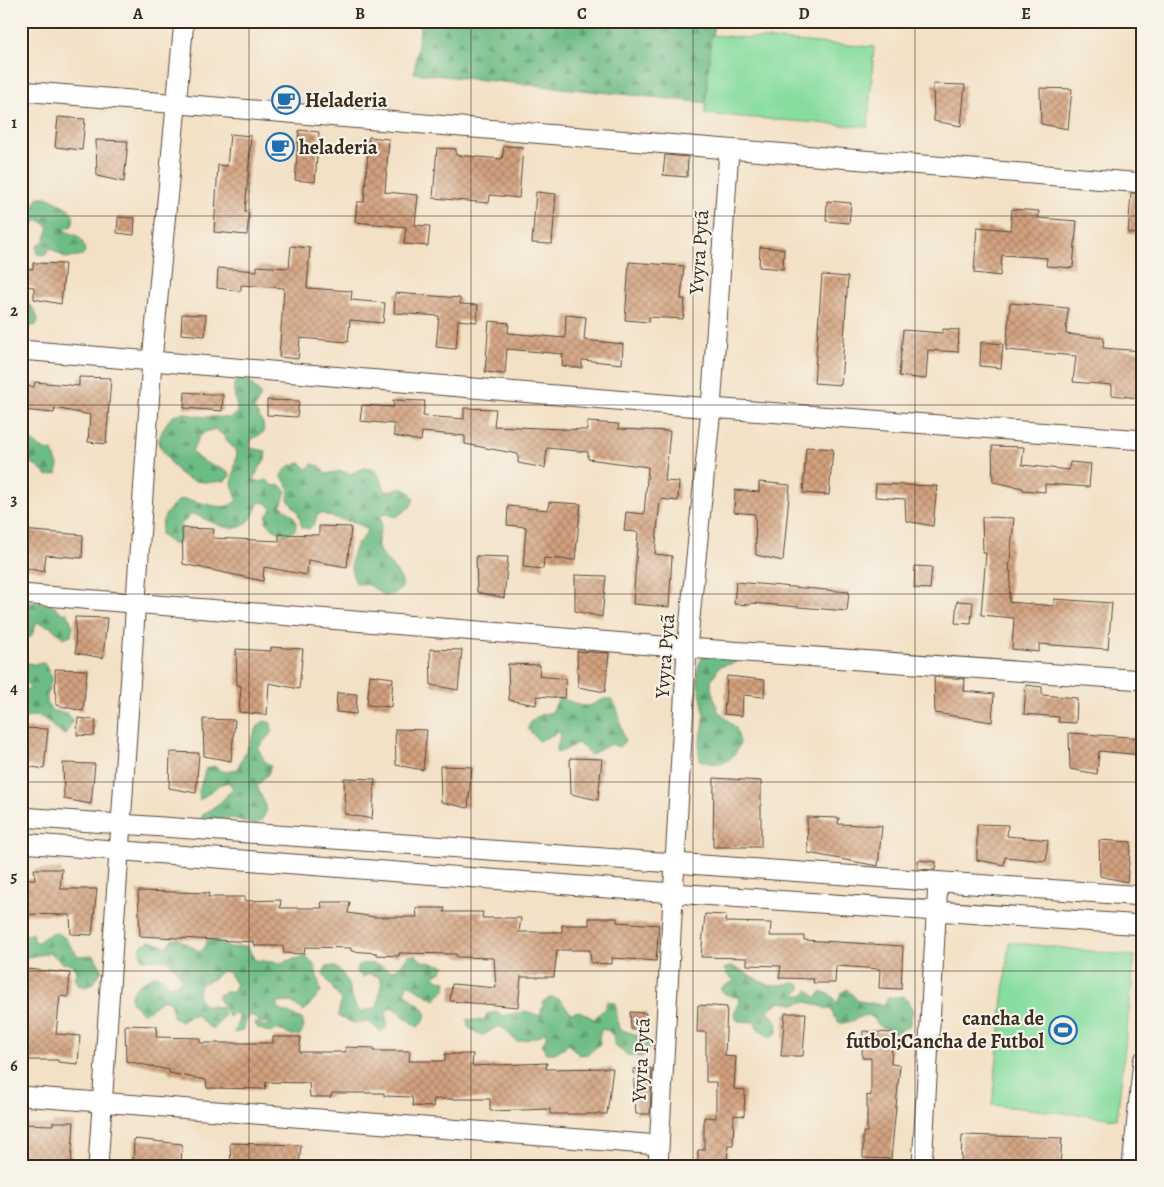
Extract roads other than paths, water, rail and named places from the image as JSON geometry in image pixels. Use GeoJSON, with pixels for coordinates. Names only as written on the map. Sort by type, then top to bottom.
{"type":"FeatureCollection","features":[{"type":"Feature","properties":{"kind":"street"},"geometry":{"type":"LineString","coordinates":[[98,1166],[152,361],[178,104],[184,21]]}},
{"type":"Feature","properties":{"kind":"street"},"geometry":{"type":"LineString","coordinates":[[21,91],[1143,183]]}},
{"type":"Feature","properties":{"kind":"street","name":"Yvyra Pytã"},"geometry":{"type":"LineString","coordinates":[[658,1166],[687,648],[711,408],[728,150]]}},
{"type":"Feature","properties":{"kind":"street"},"geometry":{"type":"LineString","coordinates":[[21,350],[711,408],[1143,440]]}},
{"type":"Feature","properties":{"kind":"street"},"geometry":{"type":"LineString","coordinates":[[21,594],[687,648],[1143,680]]}},
{"type":"Feature","properties":{"kind":"street"},"geometry":{"type":"LineString","coordinates":[[21,817],[1143,896]]}},
{"type":"Feature","properties":{"kind":"street"},"geometry":{"type":"LineString","coordinates":[[21,843],[673,894],[1143,925]]}},
{"type":"Feature","properties":{"kind":"street"},"geometry":{"type":"LineString","coordinates":[[922,1166],[938,882]]}},
{"type":"Feature","properties":{"kind":"street"},"geometry":{"type":"LineString","coordinates":[[1136,1163],[1143,1061]]}},
{"type":"Feature","properties":{"kind":"street"},"geometry":{"type":"LineString","coordinates":[[21,1096],[659,1145]]}},
{"type":"Feature","properties":{"kind":"place","name":"Heladeria"},"geometry":{"type":"Point","coordinates":[286,100]}},
{"type":"Feature","properties":{"kind":"place","name":"heladeria"},"geometry":{"type":"Point","coordinates":[280,147]}},
{"type":"Feature","properties":{"kind":"place","name":"cancha de futbol;Cancha de Futbol"},"geometry":{"type":"Point","coordinates":[1063,1030]}}]}
